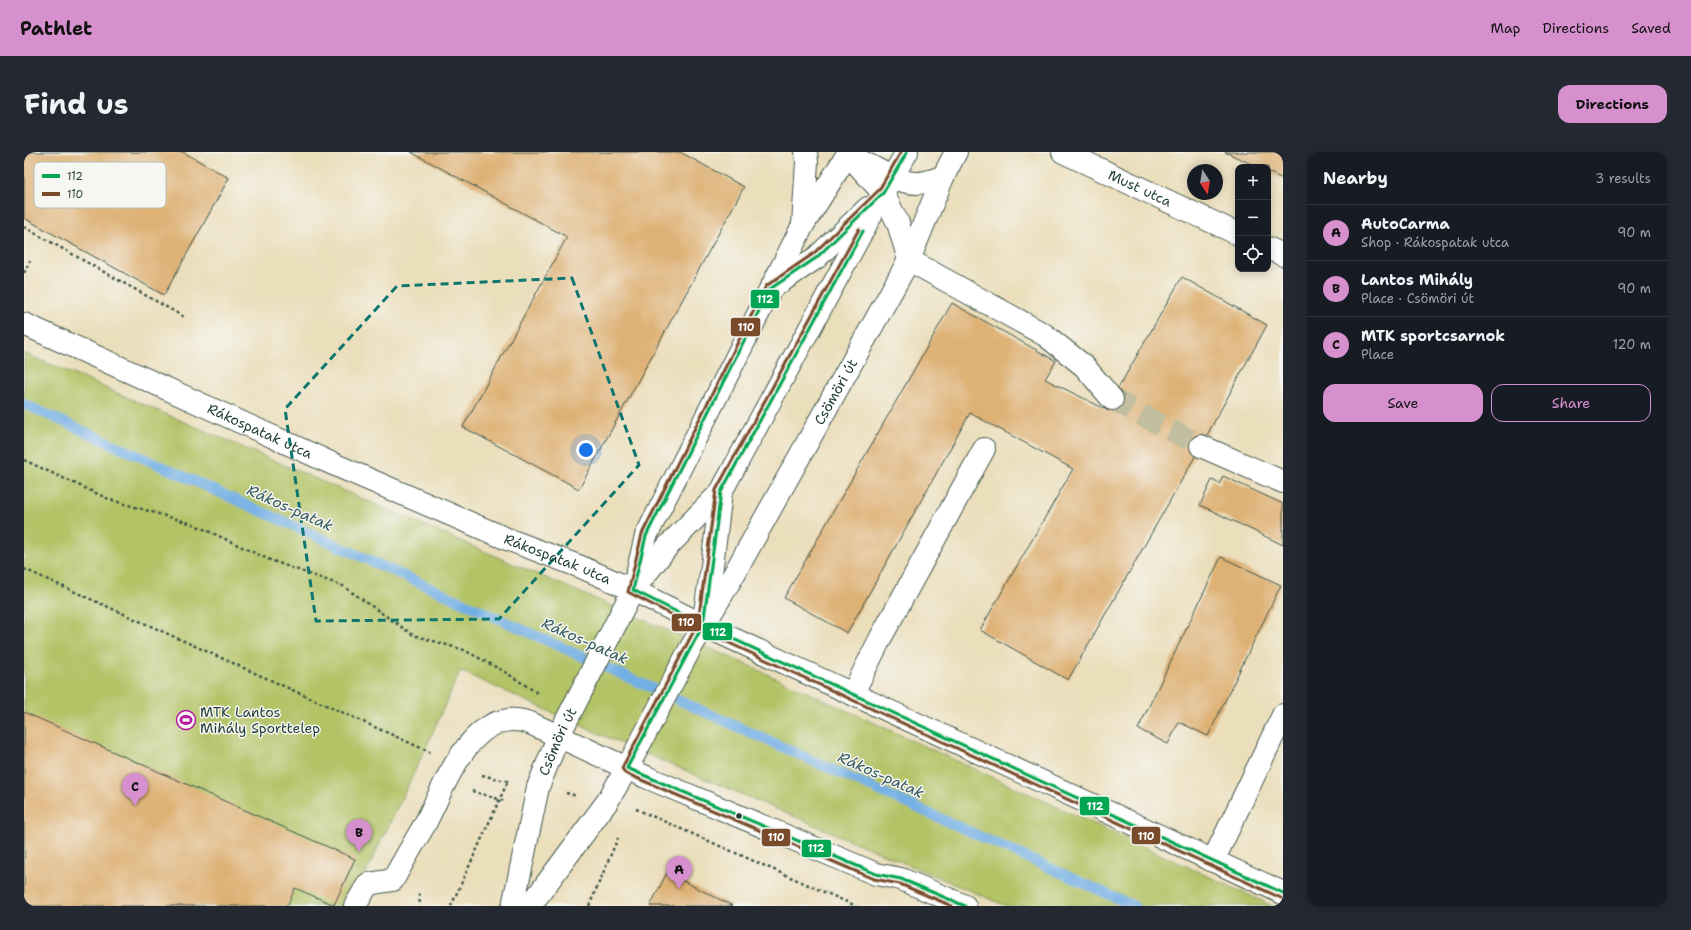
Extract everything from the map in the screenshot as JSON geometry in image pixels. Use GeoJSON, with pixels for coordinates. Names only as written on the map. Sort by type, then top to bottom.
{"type":"FeatureCollection","features":[{"type":"Feature","properties":{"kind":"street"},"geometry":{"type":"LineString","coordinates":[[803,225],[807,162],[806,152]]}},
{"type":"Feature","properties":{"kind":"street","name":"Csömöri út"},"geometry":{"type":"LineString","coordinates":[[513,906],[536,798],[559,735],[633,590],[667,547],[720,492],[907,152]]}},
{"type":"Feature","properties":{"kind":"street","name":"Csömöri út"},"geometry":{"type":"LineString","coordinates":[[530,906],[607,802],[627,768],[690,648],[909,260],[943,177],[956,152]]}},
{"type":"Feature","properties":{"kind":"street","name":"Must utca"},"geometry":{"type":"LineString","coordinates":[[1063,152],[1235,233]]}},
{"type":"Feature","properties":{"kind":"street"},"geometry":{"type":"LineString","coordinates":[[847,153],[888,185],[909,260],[1045,335],[1084,366],[1112,399]]}},
{"type":"Feature","properties":{"kind":"street","name":"Csömöri út"},"geometry":{"type":"LineString","coordinates":[[633,590],[646,536],[803,225],[847,153]]}},
{"type":"Feature","properties":{"kind":"street"},"geometry":{"type":"LineString","coordinates":[[888,185],[904,182],[919,183],[943,177]]}},
{"type":"Feature","properties":{"kind":"street","name":"Csömöri út"},"geometry":{"type":"LineString","coordinates":[[770,289],[816,258],[888,185]]}},
{"type":"Feature","properties":{"kind":"street"},"geometry":{"type":"LineString","coordinates":[[1271,249],[1283,255]]}},
{"type":"Feature","properties":{"kind":"street","name":"Rákospatak utca"},"geometry":{"type":"LineString","coordinates":[[24,324],[333,464],[507,539],[581,567],[633,590],[703,625],[1283,893]]}},
{"type":"Feature","properties":{"kind":"street"},"geometry":{"type":"LineString","coordinates":[[1201,446],[1283,482]]}},
{"type":"Feature","properties":{"kind":"street"},"geometry":{"type":"LineString","coordinates":[[853,693],[881,637],[984,449]]}},
{"type":"Feature","properties":{"kind":"street","name":"Csömöri út"},"geometry":{"type":"LineString","coordinates":[[703,625],[712,566],[720,492]]}},
{"type":"Feature","properties":{"kind":"street"},"geometry":{"type":"LineString","coordinates":[[1213,861],[1283,715]]}},
{"type":"Feature","properties":{"kind":"street"},"geometry":{"type":"LineString","coordinates":[[355,906],[368,884],[393,880],[456,764],[475,737],[491,725],[506,719],[524,721],[559,735],[627,768],[876,874],[901,879],[965,906]]}},
{"type":"Feature","properties":{"kind":"path"},"geometry":{"type":"LineString","coordinates":[[24,227],[186,318]]}},
{"type":"Feature","properties":{"kind":"path"},"geometry":{"type":"LineString","coordinates":[[24,273],[30,261]]}},
{"type":"Feature","properties":{"kind":"path"},"geometry":{"type":"LineString","coordinates":[[24,460],[111,500],[193,524],[270,560],[343,586],[413,635],[464,650],[505,672],[544,697]]}},
{"type":"Feature","properties":{"kind":"path"},"geometry":{"type":"LineString","coordinates":[[24,569],[456,764],[491,778],[508,782],[536,798]]}},
{"type":"Feature","properties":{"kind":"path"},"geometry":{"type":"LineString","coordinates":[[456,764],[468,789],[499,800],[536,798]]}},
{"type":"Feature","properties":{"kind":"path"},"geometry":{"type":"LineString","coordinates":[[451,906],[510,777]]}},
{"type":"Feature","properties":{"kind":"path"},"geometry":{"type":"LineString","coordinates":[[647,814],[856,906]]}},
{"type":"Feature","properties":{"kind":"highlighted area"},"geometry":{"type":"Polygon","coordinates":[[[572,278],[639,465],[499,619],[316,621],[285,409],[397,286],[572,278]]]}},
{"type":"Feature","properties":{"kind":"green space"},"geometry":{"type":"Polygon","coordinates":[[[24,353],[739,661],[1273,906],[1006,906],[613,740],[460,671],[423,754],[350,906],[24,906],[24,353]]]}},
{"type":"Feature","properties":{"kind":"building"},"geometry":{"type":"Polygon","coordinates":[[[24,152],[183,152],[229,178],[164,295],[24,218],[24,152]]]}},
{"type":"Feature","properties":{"kind":"building"},"geometry":{"type":"Polygon","coordinates":[[[411,152],[680,152],[744,187],[579,489],[463,427],[567,237],[411,152]]]}},
{"type":"Feature","properties":{"kind":"building"},"geometry":{"type":"Polygon","coordinates":[[[1225,152],[1283,152],[1283,179],[1271,173],[1271,164],[1251,164],[1225,152]]]}},
{"type":"Feature","properties":{"kind":"building"},"geometry":{"type":"Polygon","coordinates":[[[1182,277],[1267,325],[1201,446],[1068,680],[980,630],[1073,469],[970,413],[847,633],[784,598],[952,303],[1056,361],[1045,379],[1109,411],[1112,399],[1182,277]]]}},
{"type":"Feature","properties":{"kind":"building"},"geometry":{"type":"Polygon","coordinates":[[[1223,476],[1283,504],[1283,545],[1200,505],[1212,480],[1220,484],[1223,476]]]}},
{"type":"Feature","properties":{"kind":"building"},"geometry":{"type":"Polygon","coordinates":[[[1221,557],[1281,585],[1208,736],[1179,722],[1168,744],[1138,729],[1221,557]]]}},
{"type":"Feature","properties":{"kind":"building"},"geometry":{"type":"Polygon","coordinates":[[[24,712],[355,859],[334,905],[295,888],[287,906],[24,906],[24,712]]]}},
{"type":"Feature","properties":{"kind":"building"},"geometry":{"type":"Polygon","coordinates":[[[667,873],[733,906],[650,906],[667,873]]]}},
{"type":"Feature","properties":{"kind":"waterway","name":"Rákos-patak"},"geometry":{"type":"LineString","coordinates":[[24,404],[1134,906]]}},
{"type":"Feature","properties":{"kind":"tunnel"},"geometry":{"type":"LineString","coordinates":[[1112,399],[1201,446]]}},
{"type":"Feature","properties":{"kind":"transit line","name":"110"},"geometry":{"type":"LineString","coordinates":[[901,152],[879,190],[813,254],[766,286],[642,534],[628,592],[701,630],[1281,898]]}},
{"type":"Feature","properties":{"kind":"transit line","name":"112"},"geometry":{"type":"LineString","coordinates":[[907,152],[883,193],[816,258],[770,289],[646,536],[633,590],[703,625],[1283,893]]}},
{"type":"Feature","properties":{"kind":"transit line","name":"110"},"geometry":{"type":"LineString","coordinates":[[859,229],[716,490],[698,623],[622,768],[625,773],[874,879],[900,884],[952,906]]}},
{"type":"Feature","properties":{"kind":"transit line","name":"112"},"geometry":{"type":"LineString","coordinates":[[863,231],[721,492],[703,625],[627,768],[876,874],[901,879],[965,906]]}},
{"type":"Feature","properties":{"kind":"place","name":"MTK Lantos Mihály Sporttelep"},"geometry":{"type":"Point","coordinates":[186,720]}},
{"type":"Feature","properties":{"kind":"place","name":"MTK sportcsarnok"},"geometry":{"type":"Point","coordinates":[135,806]}},
{"type":"Feature","properties":{"kind":"place","name":"Lantos Mihály"},"geometry":{"type":"Point","coordinates":[359,852]}},
{"type":"Feature","properties":{"kind":"place","name":"AutoCarma"},"geometry":{"type":"Point","coordinates":[679,889]}}]}
